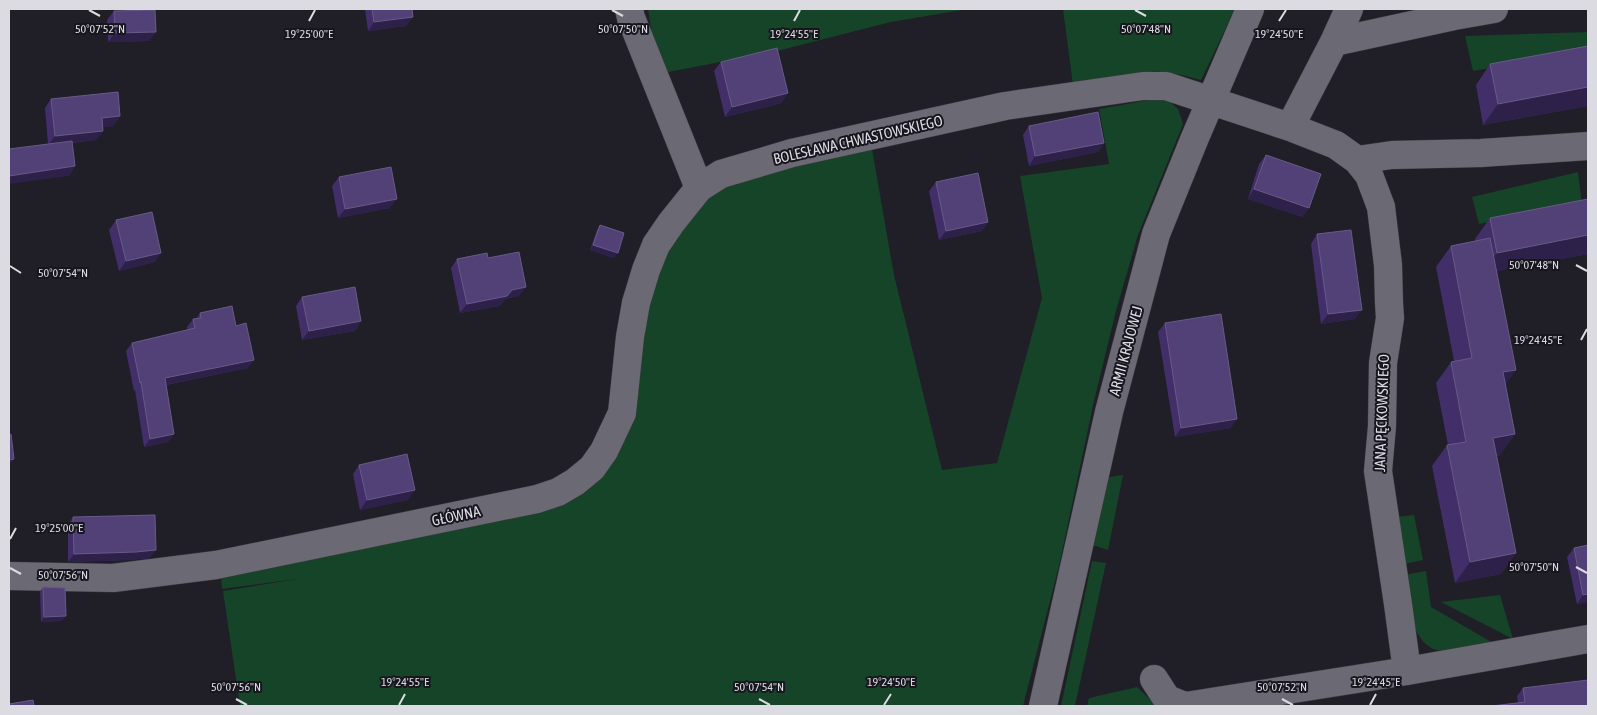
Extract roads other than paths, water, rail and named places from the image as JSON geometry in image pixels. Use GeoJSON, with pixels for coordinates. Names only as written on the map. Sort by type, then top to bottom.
{"type":"FeatureCollection","features":[{"type":"Feature","properties":{"kind":"street"},"geometry":{"type":"LineString","coordinates":[[629,9],[633,24],[699,188]]}},
{"type":"Feature","properties":{"kind":"street","name":"ARMII KRAJOWEJ"},"geometry":{"type":"LineString","coordinates":[[1043,706],[1110,412],[1156,234],[1250,9]]}},
{"type":"Feature","properties":{"kind":"street"},"geometry":{"type":"LineString","coordinates":[[1290,127],[1349,9]]}},
{"type":"Feature","properties":{"kind":"street"},"geometry":{"type":"LineString","coordinates":[[1334,42],[1494,9]]}},
{"type":"Feature","properties":{"kind":"street","name":"BOLESŁAWA CHWASTOWSKIEGO"},"geometry":{"type":"LineString","coordinates":[[699,188],[721,174],[792,153],[1005,106],[1143,86],[1166,86],[1211,102]]}},
{"type":"Feature","properties":{"kind":"street","name":"JANA PĘCKOWSKIEGO"},"geometry":{"type":"LineString","coordinates":[[1211,102],[1290,127],[1336,145],[1357,160],[1369,175],[1381,207],[1388,264],[1390,318],[1383,363],[1382,426],[1378,471],[1407,671]]}},
{"type":"Feature","properties":{"kind":"street"},"geometry":{"type":"LineString","coordinates":[[1357,160],[1392,155],[1481,153],[1588,146]]}},
{"type":"Feature","properties":{"kind":"street","name":"GŁÓWNA"},"geometry":{"type":"LineString","coordinates":[[9,576],[113,578],[216,565],[537,499],[558,492],[575,482],[592,468],[604,451],[622,413],[630,337],[636,303],[646,270],[656,245],[670,223],[699,188]]}},
{"type":"Feature","properties":{"kind":"street"},"geometry":{"type":"LineString","coordinates":[[1154,679],[1167,700],[1185,706],[1407,671],[1588,639]]}}]}
